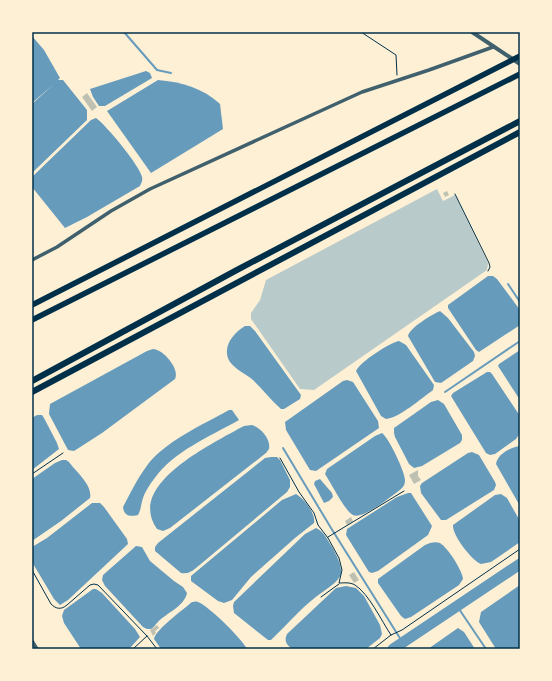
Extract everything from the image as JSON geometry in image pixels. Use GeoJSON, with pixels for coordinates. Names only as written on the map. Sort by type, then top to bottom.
{"type":"FeatureCollection","features":[{"type":"Feature","properties":{"kind":"highway"},"geometry":{"type":"LineString","coordinates":[[32,305],[520,56]]}},
{"type":"Feature","properties":{"kind":"highway"},"geometry":{"type":"LineString","coordinates":[[32,320],[520,74]]}},
{"type":"Feature","properties":{"kind":"highway"},"geometry":{"type":"LineString","coordinates":[[32,380],[520,121]]}},
{"type":"Feature","properties":{"kind":"highway"},"geometry":{"type":"LineString","coordinates":[[32,392],[520,132]]}},
{"type":"Feature","properties":{"kind":"street"},"geometry":{"type":"LineString","coordinates":[[472,32],[520,64]]}},
{"type":"Feature","properties":{"kind":"street"},"geometry":{"type":"LineString","coordinates":[[32,260],[57,247],[111,211],[150,189],[362,92],[430,70],[493,47]]}},
{"type":"Feature","properties":{"kind":"street"},"geometry":{"type":"LineString","coordinates":[[32,641],[37,649]]}},
{"type":"Feature","properties":{"kind":"path"},"geometry":{"type":"LineString","coordinates":[[361,32],[396,55],[398,80]]}},
{"type":"Feature","properties":{"kind":"path"},"geometry":{"type":"LineString","coordinates":[[455,194],[489,263],[490,267],[488,271]]}},
{"type":"Feature","properties":{"kind":"path"},"geometry":{"type":"LineString","coordinates":[[32,474],[63,453]]}},
{"type":"Feature","properties":{"kind":"path"},"geometry":{"type":"LineString","coordinates":[[280,458],[299,492],[314,513],[318,525],[328,538],[341,564],[341,577],[339,583],[321,597]]}},
{"type":"Feature","properties":{"kind":"path"},"geometry":{"type":"LineString","coordinates":[[328,538],[404,491]]}},
{"type":"Feature","properties":{"kind":"path"},"geometry":{"type":"LineString","coordinates":[[374,649],[391,635],[402,630],[520,549]]}},
{"type":"Feature","properties":{"kind":"path"},"geometry":{"type":"LineString","coordinates":[[32,570],[51,604],[59,609],[63,608],[90,585],[98,585],[147,636],[157,649]]}},
{"type":"Feature","properties":{"kind":"path"},"geometry":{"type":"LineString","coordinates":[[339,583],[348,583],[356,586],[366,596],[391,635]]}},
{"type":"Feature","properties":{"kind":"path"},"geometry":{"type":"LineString","coordinates":[[133,649],[147,636]]}},
{"type":"Feature","properties":{"kind":"shaded area"},"geometry":{"type":"Polygon","coordinates":[[[437,189],[443,201],[455,195],[488,263],[487,270],[314,390],[300,389],[251,319],[251,313],[260,300],[266,280],[437,189]]]}},
{"type":"Feature","properties":{"kind":"water"},"geometry":{"type":"Polygon","coordinates":[[[32,36],[44,50],[60,78],[58,80],[63,80],[87,110],[87,120],[32,173],[32,104],[54,84],[32,103],[32,36]]]}},
{"type":"Feature","properties":{"kind":"water"},"geometry":{"type":"Polygon","coordinates":[[[146,71],[150,73],[152,78],[105,106],[99,106],[93,97],[90,89],[146,71]]]}},
{"type":"Feature","properties":{"kind":"water"},"geometry":{"type":"Polygon","coordinates":[[[158,80],[183,84],[199,90],[213,98],[220,104],[223,129],[151,173],[107,111],[158,80]]]}},
{"type":"Feature","properties":{"kind":"water"},"geometry":{"type":"Polygon","coordinates":[[[96,118],[129,155],[140,172],[142,181],[140,186],[65,228],[32,187],[32,177],[91,120],[96,118]]]}},
{"type":"Feature","properties":{"kind":"water"},"geometry":{"type":"Polygon","coordinates":[[[488,276],[493,276],[497,279],[520,310],[520,325],[479,352],[476,350],[448,308],[448,305],[488,276]]]}},
{"type":"Feature","properties":{"kind":"water"},"geometry":{"type":"Polygon","coordinates":[[[440,311],[448,318],[474,352],[475,356],[473,361],[441,383],[435,382],[408,336],[412,329],[417,325],[440,311]]]}},
{"type":"Feature","properties":{"kind":"water"},"geometry":{"type":"Polygon","coordinates":[[[245,326],[250,326],[255,331],[301,395],[300,399],[284,409],[281,409],[253,380],[230,362],[227,351],[230,341],[236,333],[245,326]]]}},
{"type":"Feature","properties":{"kind":"water"},"geometry":{"type":"Polygon","coordinates":[[[399,341],[406,345],[434,385],[433,390],[410,407],[391,418],[386,419],[381,416],[356,371],[375,353],[394,342],[399,341]]]}},
{"type":"Feature","properties":{"kind":"water"},"geometry":{"type":"Polygon","coordinates":[[[153,349],[161,352],[170,360],[175,370],[175,379],[102,433],[74,451],[68,450],[49,414],[50,404],[153,349]]]}},
{"type":"Feature","properties":{"kind":"water"},"geometry":{"type":"Polygon","coordinates":[[[520,350],[520,400],[498,366],[520,350]]]}},
{"type":"Feature","properties":{"kind":"water"},"geometry":{"type":"Polygon","coordinates":[[[487,372],[492,374],[520,416],[520,433],[516,439],[495,454],[490,455],[486,453],[451,396],[453,393],[487,372]]]}},
{"type":"Feature","properties":{"kind":"water"},"geometry":{"type":"Polygon","coordinates":[[[347,380],[353,382],[378,421],[379,428],[316,471],[310,470],[286,430],[285,422],[343,381],[347,380]]]}},
{"type":"Feature","properties":{"kind":"water"},"geometry":{"type":"Polygon","coordinates":[[[438,400],[444,404],[462,435],[462,440],[460,443],[422,466],[414,468],[409,464],[395,437],[394,428],[431,402],[438,400]]]}},
{"type":"Feature","properties":{"kind":"water"},"geometry":{"type":"Polygon","coordinates":[[[229,410],[232,410],[239,420],[193,445],[172,460],[152,481],[143,498],[138,515],[130,516],[126,514],[123,507],[140,476],[153,458],[184,435],[229,410]]]}},
{"type":"Feature","properties":{"kind":"water"},"geometry":{"type":"Polygon","coordinates":[[[37,415],[42,415],[44,418],[59,449],[32,470],[32,418],[37,415]]]}},
{"type":"Feature","properties":{"kind":"water"},"geometry":{"type":"Polygon","coordinates":[[[252,425],[262,431],[267,438],[269,449],[266,453],[170,528],[163,531],[157,529],[150,513],[152,497],[161,483],[175,469],[191,457],[238,429],[244,426],[252,425]]]}},
{"type":"Feature","properties":{"kind":"water"},"geometry":{"type":"Polygon","coordinates":[[[382,433],[389,441],[400,463],[405,484],[401,489],[370,511],[358,516],[353,515],[342,503],[325,474],[327,469],[375,436],[382,433]]]}},
{"type":"Feature","properties":{"kind":"water"},"geometry":{"type":"Polygon","coordinates":[[[520,446],[520,506],[496,464],[497,460],[502,454],[520,446]]]}},
{"type":"Feature","properties":{"kind":"water"},"geometry":{"type":"Polygon","coordinates":[[[472,452],[479,455],[495,482],[496,485],[494,490],[446,520],[441,520],[421,493],[420,486],[422,483],[468,453],[472,452]]]}},
{"type":"Feature","properties":{"kind":"water"},"geometry":{"type":"Polygon","coordinates":[[[277,457],[280,460],[290,480],[290,487],[287,492],[193,571],[181,573],[155,551],[155,547],[158,543],[265,458],[277,457]]]}},
{"type":"Feature","properties":{"kind":"water"},"geometry":{"type":"Polygon","coordinates":[[[62,460],[69,462],[87,484],[90,498],[61,521],[32,541],[32,479],[55,463],[62,460]]]}},
{"type":"Feature","properties":{"kind":"water"},"geometry":{"type":"Polygon","coordinates":[[[320,479],[332,493],[333,497],[324,503],[314,484],[315,481],[320,479]]]}},
{"type":"Feature","properties":{"kind":"water"},"geometry":{"type":"Polygon","coordinates":[[[411,493],[432,526],[428,535],[378,571],[372,573],[369,572],[346,535],[347,529],[397,497],[411,493]]]}},
{"type":"Feature","properties":{"kind":"water"},"geometry":{"type":"Polygon","coordinates":[[[296,494],[309,507],[313,515],[314,523],[251,577],[232,600],[224,603],[218,601],[191,581],[191,576],[282,500],[296,494]]]}},
{"type":"Feature","properties":{"kind":"water"},"geometry":{"type":"Polygon","coordinates":[[[501,494],[507,498],[520,521],[520,542],[491,562],[481,564],[477,562],[463,547],[456,535],[453,525],[495,495],[501,494]]]}},
{"type":"Feature","properties":{"kind":"water"},"geometry":{"type":"Polygon","coordinates":[[[92,503],[100,503],[104,507],[127,539],[128,544],[68,600],[60,605],[54,599],[32,562],[32,547],[47,538],[92,503]]]}},
{"type":"Feature","properties":{"kind":"water"},"geometry":{"type":"Polygon","coordinates":[[[316,528],[324,534],[335,553],[341,567],[340,577],[334,584],[303,608],[271,640],[268,640],[234,613],[234,602],[305,534],[316,528]]]}},
{"type":"Feature","properties":{"kind":"water"},"geometry":{"type":"Polygon","coordinates":[[[430,543],[440,543],[447,549],[457,565],[463,579],[459,585],[411,617],[405,619],[401,616],[378,583],[378,579],[425,545],[430,543]]]}},
{"type":"Feature","properties":{"kind":"water"},"geometry":{"type":"Polygon","coordinates":[[[136,546],[142,547],[150,561],[183,587],[187,593],[179,606],[161,619],[151,629],[143,627],[105,586],[102,580],[103,575],[136,546]]]}},
{"type":"Feature","properties":{"kind":"water"},"geometry":{"type":"Polygon","coordinates":[[[520,585],[520,649],[496,649],[479,622],[481,612],[520,585]]]}},
{"type":"Feature","properties":{"kind":"water"},"geometry":{"type":"Polygon","coordinates":[[[346,586],[356,588],[364,596],[380,625],[382,634],[380,638],[366,649],[292,649],[286,641],[287,634],[336,588],[346,586]]]}},
{"type":"Feature","properties":{"kind":"water"},"geometry":{"type":"Polygon","coordinates":[[[93,589],[96,589],[102,593],[135,629],[140,637],[129,649],[81,649],[64,623],[62,616],[64,610],[93,589]]]}},
{"type":"Feature","properties":{"kind":"water"},"geometry":{"type":"Polygon","coordinates":[[[192,602],[198,602],[210,610],[232,631],[247,649],[161,649],[154,639],[156,635],[165,625],[192,602]]]}},
{"type":"Feature","properties":{"kind":"water"},"geometry":{"type":"Polygon","coordinates":[[[458,628],[464,632],[475,649],[428,649],[458,628]]]}},
{"type":"Feature","properties":{"kind":"building"},"geometry":{"type":"Polygon","coordinates":[[[87,93],[97,107],[92,111],[82,97],[87,93]]]}},
{"type":"Feature","properties":{"kind":"building"},"geometry":{"type":"Polygon","coordinates":[[[447,191],[449,195],[445,197],[443,193],[447,191]]]}},
{"type":"Feature","properties":{"kind":"building"},"geometry":{"type":"Polygon","coordinates":[[[418,470],[418,476],[421,480],[414,484],[409,475],[418,470]]]}},
{"type":"Feature","properties":{"kind":"building"},"geometry":{"type":"Polygon","coordinates":[[[351,517],[353,521],[347,525],[345,521],[351,517]]]}},
{"type":"Feature","properties":{"kind":"building"},"geometry":{"type":"Polygon","coordinates":[[[354,572],[359,580],[354,583],[349,575],[354,572]]]}},
{"type":"Feature","properties":{"kind":"building"},"geometry":{"type":"Polygon","coordinates":[[[157,625],[159,628],[155,631],[156,633],[153,636],[150,630],[157,625]]]}},
{"type":"Feature","properties":{"kind":"waterway"},"geometry":{"type":"LineString","coordinates":[[124,32],[157,70],[171,73]]}},
{"type":"Feature","properties":{"kind":"waterway"},"geometry":{"type":"LineString","coordinates":[[508,284],[520,302]]}},
{"type":"Feature","properties":{"kind":"waterway"},"geometry":{"type":"LineString","coordinates":[[445,392],[520,341]]}},
{"type":"Feature","properties":{"kind":"waterway"},"geometry":{"type":"LineString","coordinates":[[283,448],[403,643]]}},
{"type":"Feature","properties":{"kind":"waterway"},"geometry":{"type":"LineString","coordinates":[[393,649],[520,564]]}},
{"type":"Feature","properties":{"kind":"waterway"},"geometry":{"type":"LineString","coordinates":[[457,606],[486,649]]}}]}
